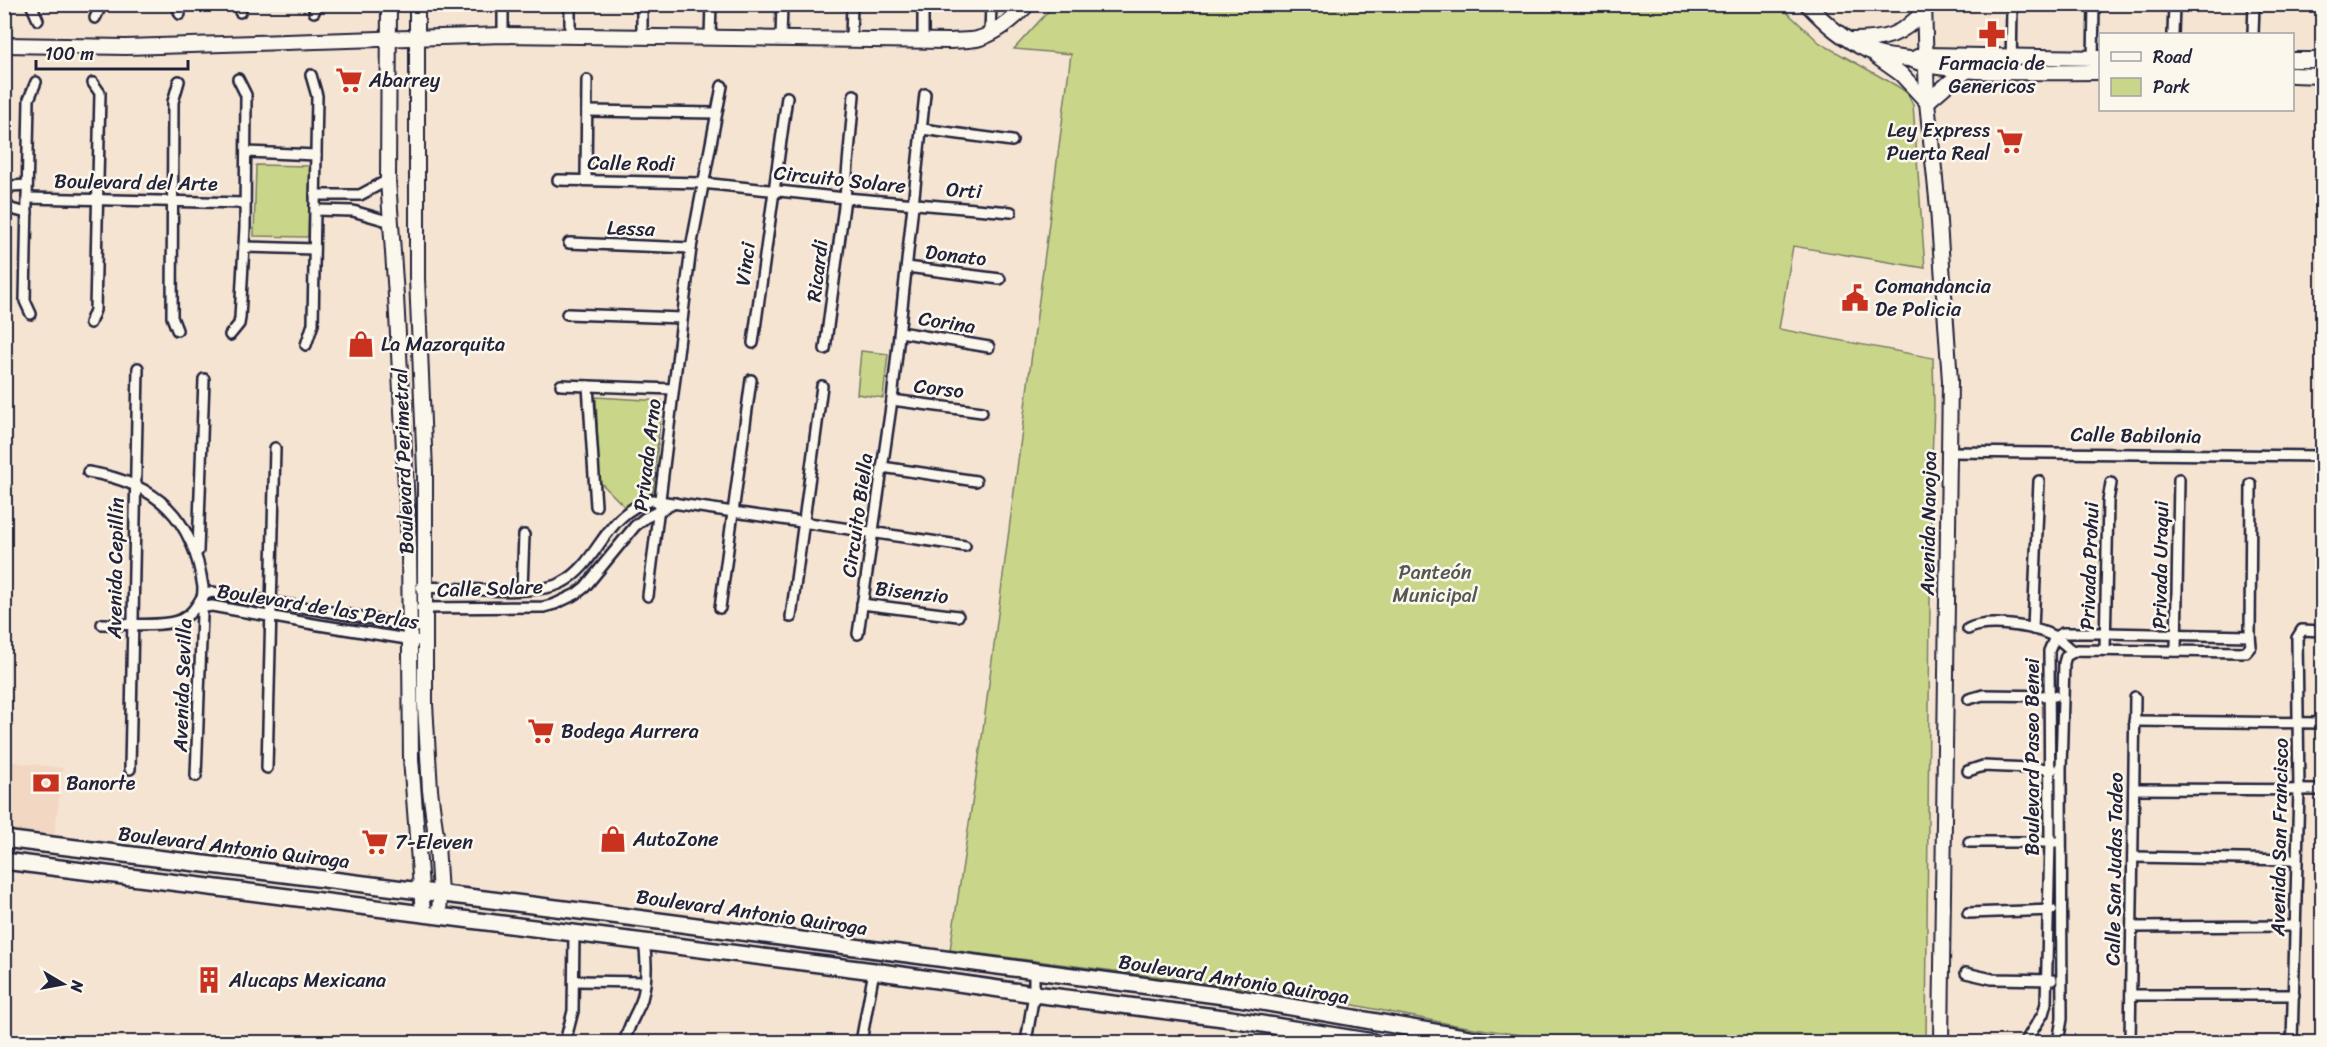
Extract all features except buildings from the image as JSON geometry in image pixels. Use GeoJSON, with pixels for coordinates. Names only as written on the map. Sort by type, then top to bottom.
{"type":"FeatureCollection","features":[{"type":"Feature","properties":{"kind":"main road","name":"Boulevard Antonio Quiroga"},"geometry":{"type":"LineString","coordinates":[[4,839],[1239,998],[1472,1041],[1489,1042]]}},
{"type":"Feature","properties":{"kind":"main road","name":"Boulevard Antonio Quiroga"},"geometry":{"type":"LineString","coordinates":[[4,861],[874,971],[1231,1019],[1372,1042]]}},
{"type":"Feature","properties":{"kind":"street"},"geometry":{"type":"LineString","coordinates":[[31,4],[38,20]]}},
{"type":"Feature","properties":{"kind":"street"},"geometry":{"type":"LineString","coordinates":[[95,18],[102,4]]}},
{"type":"Feature","properties":{"kind":"street","name":"Boulevard Perimetral"},"geometry":{"type":"LineString","coordinates":[[389,4],[388,180],[405,454],[414,826],[423,892],[431,914]]}},
{"type":"Feature","properties":{"kind":"street","name":"Boulevard Perimetral"},"geometry":{"type":"LineString","coordinates":[[417,4],[417,233],[424,471],[426,739],[440,894],[431,914]]}},
{"type":"Feature","properties":{"kind":"street"},"geometry":{"type":"LineString","coordinates":[[503,4],[503,35]]}},
{"type":"Feature","properties":{"kind":"street"},"geometry":{"type":"LineString","coordinates":[[570,4],[570,35]]}},
{"type":"Feature","properties":{"kind":"street"},"geometry":{"type":"LineString","coordinates":[[642,4],[642,36]]}},
{"type":"Feature","properties":{"kind":"street"},"geometry":{"type":"LineString","coordinates":[[710,37],[711,4]]}},
{"type":"Feature","properties":{"kind":"street"},"geometry":{"type":"LineString","coordinates":[[781,39],[782,4]]}},
{"type":"Feature","properties":{"kind":"street"},"geometry":{"type":"LineString","coordinates":[[851,40],[852,4]]}},
{"type":"Feature","properties":{"kind":"street"},"geometry":{"type":"LineString","coordinates":[[922,41],[923,4]]}},
{"type":"Feature","properties":{"kind":"street"},"geometry":{"type":"LineString","coordinates":[[990,34],[991,4]]}},
{"type":"Feature","properties":{"kind":"street"},"geometry":{"type":"LineString","coordinates":[[4,45],[126,47],[503,35],[922,41],[977,39],[990,34],[1019,15],[1028,4]]}},
{"type":"Feature","properties":{"kind":"street"},"geometry":{"type":"LineString","coordinates":[[1807,4],[1836,32],[1871,52],[1901,74],[1927,102],[1950,82],[1971,69]]}},
{"type":"Feature","properties":{"kind":"street"},"geometry":{"type":"LineString","coordinates":[[2011,64],[2013,4]]}},
{"type":"Feature","properties":{"kind":"street"},"geometry":{"type":"LineString","coordinates":[[1871,52],[1910,59],[2011,64],[2097,72],[2094,4]]}},
{"type":"Feature","properties":{"kind":"street"},"geometry":{"type":"LineString","coordinates":[[2173,33],[2174,4]]}},
{"type":"Feature","properties":{"kind":"street"},"geometry":{"type":"LineString","coordinates":[[2253,33],[2254,4]]}},
{"type":"Feature","properties":{"kind":"street"},"geometry":{"type":"LineString","coordinates":[[1847,40],[1877,40],[1895,35],[1911,25],[1924,8]]}},
{"type":"Feature","properties":{"kind":"street","name":"Avenida Navojoa"},"geometry":{"type":"LineString","coordinates":[[1924,8],[1927,102],[1938,208],[1948,350],[1949,452],[1941,1042]]}},
{"type":"Feature","properties":{"kind":"street"},"geometry":{"type":"LineString","coordinates":[[1925,60],[1971,69],[2096,57]]}},
{"type":"Feature","properties":{"kind":"street"},"geometry":{"type":"LineString","coordinates":[[2294,60],[2322,60]]}},
{"type":"Feature","properties":{"kind":"street"},"geometry":{"type":"LineString","coordinates":[[306,345],[313,324],[317,96],[310,75]]}},
{"type":"Feature","properties":{"kind":"street"},"geometry":{"type":"LineString","coordinates":[[2294,75],[2322,76]]}},
{"type":"Feature","properties":{"kind":"street"},"geometry":{"type":"LineString","coordinates":[[230,335],[239,324],[240,318],[244,247],[246,95],[238,79]]}},
{"type":"Feature","properties":{"kind":"street"},"geometry":{"type":"LineString","coordinates":[[586,80],[586,180]]}},
{"type":"Feature","properties":{"kind":"street"},"geometry":{"type":"LineString","coordinates":[[177,330],[172,317],[171,200],[173,102],[179,81]]}},
{"type":"Feature","properties":{"kind":"street"},"geometry":{"type":"LineString","coordinates":[[31,314],[25,301],[27,185],[29,99],[36,82]]}},
{"type":"Feature","properties":{"kind":"street"},"geometry":{"type":"LineString","coordinates":[[90,323],[95,310],[100,93],[93,83]]}},
{"type":"Feature","properties":{"kind":"street"},"geometry":{"type":"LineString","coordinates":[[567,314],[682,318],[702,183],[722,86]]}},
{"type":"Feature","properties":{"kind":"street","name":"Ricardi"},"geometry":{"type":"LineString","coordinates":[[825,349],[844,198],[854,94]]}},
{"type":"Feature","properties":{"kind":"street"},"geometry":{"type":"LineString","coordinates":[[914,204],[925,94]]}},
{"type":"Feature","properties":{"kind":"street","name":"Vinci"},"geometry":{"type":"LineString","coordinates":[[753,343],[787,97]]}},
{"type":"Feature","properties":{"kind":"street"},"geometry":{"type":"LineString","coordinates":[[587,111],[717,113]]}},
{"type":"Feature","properties":{"kind":"street"},"geometry":{"type":"LineString","coordinates":[[922,129],[1012,141]]}},
{"type":"Feature","properties":{"kind":"street"},"geometry":{"type":"LineString","coordinates":[[246,152],[316,155]]}},
{"type":"Feature","properties":{"kind":"street"},"geometry":{"type":"LineString","coordinates":[[315,195],[360,195],[388,180]]}},
{"type":"Feature","properties":{"kind":"street","name":"Calle Rodi"},"geometry":{"type":"LineString","coordinates":[[558,180],[702,183]]}},
{"type":"Feature","properties":{"kind":"street","name":"Circuito Solare"},"geometry":{"type":"LineString","coordinates":[[702,183],[914,204],[892,400]]}},
{"type":"Feature","properties":{"kind":"street","name":"Boulevard del Arte"},"geometry":{"type":"LineString","coordinates":[[4,195],[11,186],[27,185]]}},
{"type":"Feature","properties":{"kind":"street"},"geometry":{"type":"LineString","coordinates":[[343,196],[343,210]]}},
{"type":"Feature","properties":{"kind":"street","name":"Boulevard del Arte"},"geometry":{"type":"LineString","coordinates":[[27,198],[245,203]]}},
{"type":"Feature","properties":{"kind":"street"},"geometry":{"type":"LineString","coordinates":[[4,201],[11,209],[27,213]]}},
{"type":"Feature","properties":{"kind":"street","name":"Orti"},"geometry":{"type":"LineString","coordinates":[[914,204],[1011,212]]}},
{"type":"Feature","properties":{"kind":"street"},"geometry":{"type":"LineString","coordinates":[[315,210],[343,210],[406,236],[417,233]]}},
{"type":"Feature","properties":{"kind":"street","name":"Lessa"},"geometry":{"type":"LineString","coordinates":[[569,243],[691,248]]}},
{"type":"Feature","properties":{"kind":"street"},"geometry":{"type":"LineString","coordinates":[[244,247],[314,249]]}},
{"type":"Feature","properties":{"kind":"street","name":"Donato"},"geometry":{"type":"LineString","coordinates":[[907,267],[1000,279]]}},
{"type":"Feature","properties":{"kind":"street","name":"Privada Arno"},"geometry":{"type":"LineString","coordinates":[[648,596],[682,318]]}},
{"type":"Feature","properties":{"kind":"street","name":"Corina"},"geometry":{"type":"LineString","coordinates":[[900,332],[989,347]]}},
{"type":"Feature","properties":{"kind":"street","name":"Avenida Cepillín"},"geometry":{"type":"LineString","coordinates":[[130,769],[138,368]]}},
{"type":"Feature","properties":{"kind":"street"},"geometry":{"type":"LineString","coordinates":[[198,556],[204,379]]}},
{"type":"Feature","properties":{"kind":"street"},"geometry":{"type":"LineString","coordinates":[[720,608],[751,380]]}},
{"type":"Feature","properties":{"kind":"street"},"geometry":{"type":"LineString","coordinates":[[561,385],[673,389]]}},
{"type":"Feature","properties":{"kind":"street"},"geometry":{"type":"LineString","coordinates":[[588,386],[596,506]]}},
{"type":"Feature","properties":{"kind":"street"},"geometry":{"type":"LineString","coordinates":[[791,617],[802,521],[822,386]]}},
{"type":"Feature","properties":{"kind":"street","name":"Corso"},"geometry":{"type":"LineString","coordinates":[[892,400],[981,412]]}},
{"type":"Feature","properties":{"kind":"street","name":"Circuito Biella"},"geometry":{"type":"LineString","coordinates":[[858,634],[892,400]]}},
{"type":"Feature","properties":{"kind":"street"},"geometry":{"type":"LineString","coordinates":[[267,768],[275,447]]}},
{"type":"Feature","properties":{"kind":"street","name":"Calle Babilonia"},"geometry":{"type":"LineString","coordinates":[[1949,452],[2322,456]]}},
{"type":"Feature","properties":{"kind":"street"},"geometry":{"type":"LineString","coordinates":[[405,454],[424,471]]}},
{"type":"Feature","properties":{"kind":"street"},"geometry":{"type":"LineString","coordinates":[[882,467],[976,481]]}},
{"type":"Feature","properties":{"kind":"street"},"geometry":{"type":"LineString","coordinates":[[88,472],[120,478],[160,499],[191,538],[198,556]]}},
{"type":"Feature","properties":{"kind":"street","name":"Privada Uraqui"},"geometry":{"type":"LineString","coordinates":[[2176,651],[2180,479]]}},
{"type":"Feature","properties":{"kind":"street"},"geometry":{"type":"LineString","coordinates":[[2033,629],[2039,481]]}},
{"type":"Feature","properties":{"kind":"street","name":"Privada Prohui"},"geometry":{"type":"LineString","coordinates":[[2105,650],[2108,501],[2111,483]]}},
{"type":"Feature","properties":{"kind":"street"},"geometry":{"type":"LineString","coordinates":[[2250,636],[2251,483]]}},
{"type":"Feature","properties":{"kind":"street"},"geometry":{"type":"LineString","coordinates":[[660,499],[965,546]]}},
{"type":"Feature","properties":{"kind":"street","name":"Calle Solare"},"geometry":{"type":"LineString","coordinates":[[410,587],[522,589],[551,587],[573,575],[600,540],[632,508],[641,503],[660,499]]}},
{"type":"Feature","properties":{"kind":"street","name":"Calle Solare"},"geometry":{"type":"LineString","coordinates":[[410,608],[544,607],[568,599],[585,587],[635,526],[675,503]]}},
{"type":"Feature","properties":{"kind":"street"},"geometry":{"type":"LineString","coordinates":[[522,589],[524,535]]}},
{"type":"Feature","properties":{"kind":"street"},"geometry":{"type":"LineString","coordinates":[[600,540],[614,550]]}},
{"type":"Feature","properties":{"kind":"street","name":"Avenida Sevilla"},"geometry":{"type":"LineString","coordinates":[[196,776],[199,607],[203,595],[198,556]]}},
{"type":"Feature","properties":{"kind":"street"},"geometry":{"type":"LineString","coordinates":[[551,587],[555,604]]}},
{"type":"Feature","properties":{"kind":"street"},"geometry":{"type":"LineString","coordinates":[[491,589],[491,608]]}},
{"type":"Feature","properties":{"kind":"street","name":"Boulevard de las Perlas"},"geometry":{"type":"LineString","coordinates":[[203,595],[212,592],[410,625],[426,635]]}},
{"type":"Feature","properties":{"kind":"street","name":"Bisenzio"},"geometry":{"type":"LineString","coordinates":[[862,604],[958,616]]}},
{"type":"Feature","properties":{"kind":"street","name":"Boulevard de las Perlas"},"geometry":{"type":"LineString","coordinates":[[199,607],[212,606],[410,640],[426,635]]}},
{"type":"Feature","properties":{"kind":"street"},"geometry":{"type":"LineString","coordinates":[[102,624],[132,625],[176,622],[199,607]]}},
{"type":"Feature","properties":{"kind":"street"},"geometry":{"type":"LineString","coordinates":[[319,626],[322,611]]}},
{"type":"Feature","properties":{"kind":"street"},"geometry":{"type":"LineString","coordinates":[[1968,629],[1982,624],[2033,629],[2055,637],[2072,651]]}},
{"type":"Feature","properties":{"kind":"street","name":"Avenida San Francisco"},"geometry":{"type":"LineString","coordinates":[[2292,1042],[2299,790],[2297,638],[2302,630],[2322,631]]}},
{"type":"Feature","properties":{"kind":"street","name":"Boulevard Paseo Benei"},"geometry":{"type":"LineString","coordinates":[[2025,1042],[2045,1009],[2050,841],[2049,651],[2055,637],[2064,633],[2250,636],[2251,646],[2246,652],[2105,650],[2072,651],[2066,656],[2061,770],[2060,980],[2062,1019],[2058,1042]]}},
{"type":"Feature","properties":{"kind":"street"},"geometry":{"type":"LineString","coordinates":[[1969,699],[1983,695],[2063,695]]}},
{"type":"Feature","properties":{"kind":"street","name":"Calle San Judas Tadeo"},"geometry":{"type":"LineString","coordinates":[[2130,1042],[2135,697]]}},
{"type":"Feature","properties":{"kind":"street"},"geometry":{"type":"LineString","coordinates":[[2134,721],[2322,723]]}},
{"type":"Feature","properties":{"kind":"street"},"geometry":{"type":"LineString","coordinates":[[1968,771],[1983,766],[2061,770]]}},
{"type":"Feature","properties":{"kind":"street"},"geometry":{"type":"LineString","coordinates":[[2134,789],[2322,790]]}},
{"type":"Feature","properties":{"kind":"street"},"geometry":{"type":"LineString","coordinates":[[1969,842],[2061,842]]}},
{"type":"Feature","properties":{"kind":"street"},"geometry":{"type":"LineString","coordinates":[[2133,857],[2297,860]]}},
{"type":"Feature","properties":{"kind":"street"},"geometry":{"type":"LineString","coordinates":[[1968,913],[2061,910]]}},
{"type":"Feature","properties":{"kind":"street"},"geometry":{"type":"LineString","coordinates":[[2132,927],[2295,926]]}},
{"type":"Feature","properties":{"kind":"street"},"geometry":{"type":"LineString","coordinates":[[565,1042],[572,1020],[575,981],[574,934]]}},
{"type":"Feature","properties":{"kind":"street"},"geometry":{"type":"LineString","coordinates":[[625,1042],[632,1017],[641,1000],[645,982],[644,942]]}},
{"type":"Feature","properties":{"kind":"street"},"geometry":{"type":"LineString","coordinates":[[861,1042],[874,971]]}},
{"type":"Feature","properties":{"kind":"street"},"geometry":{"type":"LineString","coordinates":[[1026,1042],[1034,994],[1035,971]]}},
{"type":"Feature","properties":{"kind":"street"},"geometry":{"type":"LineString","coordinates":[[1966,973],[1992,979],[2060,980]]}},
{"type":"Feature","properties":{"kind":"street"},"geometry":{"type":"LineString","coordinates":[[575,981],[645,982]]}},
{"type":"Feature","properties":{"kind":"street"},"geometry":{"type":"LineString","coordinates":[[2131,995],[2294,995]]}},
{"type":"Feature","properties":{"kind":"shaded area"},"geometry":{"type":"Polygon","coordinates":[[[5,761],[63,768],[54,837],[5,831],[5,761]]]}},
{"type":"Feature","properties":{"kind":"green space","name":"Panteón Municipal"},"geometry":{"type":"Polygon","coordinates":[[[1054,5],[1779,5],[1820,43],[1907,93],[1913,105],[1925,268],[1793,246],[1779,329],[1933,358],[1926,1042],[1566,1042],[1455,1025],[1349,1004],[1255,989],[950,950],[982,737],[1071,54],[1014,49],[1054,5]]]}},
{"type":"Feature","properties":{"kind":"green space"},"geometry":{"type":"Polygon","coordinates":[[[256,165],[310,166],[308,237],[254,236],[256,165]]]}},
{"type":"Feature","properties":{"kind":"green space"},"geometry":{"type":"Polygon","coordinates":[[[861,351],[888,354],[883,398],[857,394],[861,351]]]}},
{"type":"Feature","properties":{"kind":"green space"},"geometry":{"type":"Polygon","coordinates":[[[596,397],[662,401],[653,492],[625,507],[599,481],[596,397]]]}},
{"type":"Feature","properties":{"kind":"place","name":"Farmacia de Genericos"},"geometry":{"type":"Point","coordinates":[1992,34]}},
{"type":"Feature","properties":{"kind":"place","name":"Abarrey"},"geometry":{"type":"Point","coordinates":[349,80]}},
{"type":"Feature","properties":{"kind":"place","name":"Ley Express Puerta Real"},"geometry":{"type":"Point","coordinates":[2010,141]}},
{"type":"Feature","properties":{"kind":"place","name":"Comandancia De Policia"},"geometry":{"type":"Point","coordinates":[1855,298]}},
{"type":"Feature","properties":{"kind":"place","name":"La Mazorquita"},"geometry":{"type":"Point","coordinates":[361,344]}},
{"type":"Feature","properties":{"kind":"place","name":"Bodega Aurrera"},"geometry":{"type":"Point","coordinates":[541,731]}},
{"type":"Feature","properties":{"kind":"place","name":"Banorte"},"geometry":{"type":"Point","coordinates":[46,783]}},
{"type":"Feature","properties":{"kind":"place","name":"AutoZone"},"geometry":{"type":"Point","coordinates":[613,839]}},
{"type":"Feature","properties":{"kind":"place","name":"7-Eleven"},"geometry":{"type":"Point","coordinates":[375,842]}},
{"type":"Feature","properties":{"kind":"place","name":"Alucaps Mexicana"},"geometry":{"type":"Point","coordinates":[209,980]}}]}
